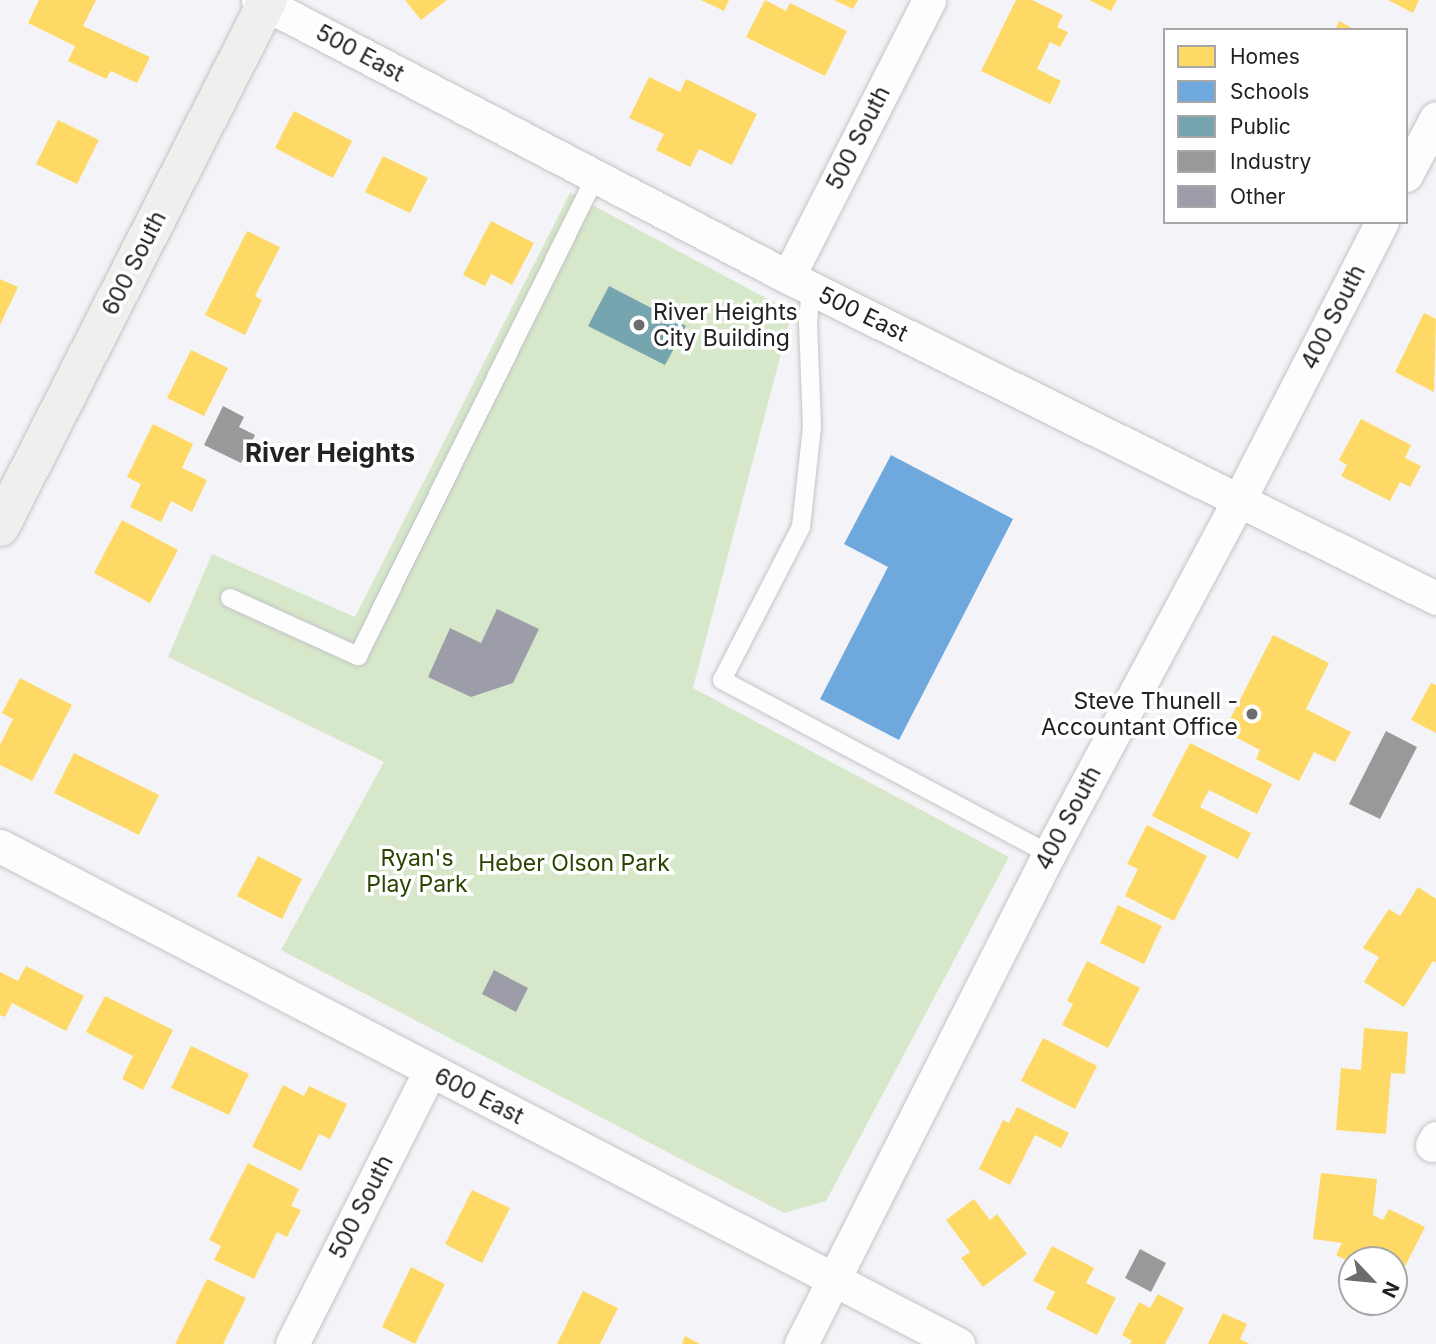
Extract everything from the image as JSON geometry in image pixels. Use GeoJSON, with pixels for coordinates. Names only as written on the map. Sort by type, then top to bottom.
{"type":"FeatureCollection","features":[{"type":"Feature","properties":{"kind":"street","name":"500 South"},"geometry":{"type":"LineString","coordinates":[[799,282],[929,0]]}},
{"type":"Feature","properties":{"kind":"street","name":"500 East"},"geometry":{"type":"LineString","coordinates":[[264,1],[799,282],[1240,498],[1436,598]]}},
{"type":"Feature","properties":{"kind":"street","name":"600 South"},"geometry":{"type":"LineString","coordinates":[[0,527],[264,1]]}},
{"type":"Feature","properties":{"kind":"street"},"geometry":{"type":"LineString","coordinates":[[1408,171],[1436,117]]}},
{"type":"Feature","properties":{"kind":"street","name":"400 South"},"geometry":{"type":"LineString","coordinates":[[801,1344],[1049,854],[1240,498],[1381,224]]}},
{"type":"Feature","properties":{"kind":"street","name":"600 East"},"geometry":{"type":"LineString","coordinates":[[0,846],[958,1344]]}},
{"type":"Feature","properties":{"kind":"street","name":"500 South"},"geometry":{"type":"LineString","coordinates":[[292,1344],[430,1071]]}},
{"type":"Feature","properties":{"kind":"lane"},"geometry":{"type":"LineString","coordinates":[[230,598],[358,656],[595,177]]}},
{"type":"Feature","properties":{"kind":"lane"},"geometry":{"type":"LineString","coordinates":[[799,282],[808,323],[812,427],[801,527],[722,680],[1049,854]]}},
{"type":"Feature","properties":{"kind":"green space","name":"Heber Olson Park"},"geometry":{"type":"Polygon","coordinates":[[[570,193],[792,312],[693,688],[1009,857],[826,1201],[784,1213],[281,950],[384,762],[168,657],[212,554],[355,617],[570,193]]]}},
{"type":"Feature","properties":{"kind":"building: Homes"},"geometry":{"type":"Polygon","coordinates":[[[39,0],[96,0],[83,26],[150,57],[137,83],[111,71],[106,79],[68,61],[75,46],[28,23],[39,0]]]}},
{"type":"Feature","properties":{"kind":"building: Homes"},"geometry":{"type":"Polygon","coordinates":[[[405,0],[447,0],[421,20],[405,0]]]}},
{"type":"Feature","properties":{"kind":"building: Homes"},"geometry":{"type":"Polygon","coordinates":[[[701,0],[729,0],[724,11],[701,0]]]}},
{"type":"Feature","properties":{"kind":"building: Homes"},"geometry":{"type":"Polygon","coordinates":[[[765,0],[786,11],[790,3],[847,31],[825,76],[746,37],[765,0]]]}},
{"type":"Feature","properties":{"kind":"building: Homes"},"geometry":{"type":"Polygon","coordinates":[[[834,0],[858,0],[853,9],[834,0]]]}},
{"type":"Feature","properties":{"kind":"building: Homes"},"geometry":{"type":"Polygon","coordinates":[[[1016,0],[1032,0],[1063,15],[1057,27],[1068,32],[1060,47],[1050,42],[1037,69],[1061,81],[1050,104],[981,71],[1016,0]]]}},
{"type":"Feature","properties":{"kind":"building: Homes"},"geometry":{"type":"Polygon","coordinates":[[[1089,0],[1117,0],[1111,11],[1089,0]]]}},
{"type":"Feature","properties":{"kind":"building: Homes"},"geometry":{"type":"Polygon","coordinates":[[[1388,0],[1419,0],[1413,13],[1388,0]]]}},
{"type":"Feature","properties":{"kind":"building: Homes"},"geometry":{"type":"Polygon","coordinates":[[[1339,21],[1352,28],[1336,28],[1339,21]]]}},
{"type":"Feature","properties":{"kind":"building: Homes"},"geometry":{"type":"Polygon","coordinates":[[[649,77],[680,92],[686,79],[757,114],[732,165],[699,149],[690,167],[656,150],[664,134],[629,118],[649,77]]]}},
{"type":"Feature","properties":{"kind":"building: Homes"},"geometry":{"type":"Polygon","coordinates":[[[294,111],[352,141],[333,178],[275,148],[294,111]]]}},
{"type":"Feature","properties":{"kind":"building: Homes"},"geometry":{"type":"Polygon","coordinates":[[[58,120],[99,140],[77,184],[36,164],[58,120]]]}},
{"type":"Feature","properties":{"kind":"building: Homes"},"geometry":{"type":"Polygon","coordinates":[[[383,156],[428,178],[410,213],[365,192],[383,156]]]}},
{"type":"Feature","properties":{"kind":"building: Homes"},"geometry":{"type":"Polygon","coordinates":[[[491,221],[534,243],[512,285],[491,274],[485,286],[463,275],[491,221]]]}},
{"type":"Feature","properties":{"kind":"building: Homes"},"geometry":{"type":"Polygon","coordinates":[[[247,231],[280,247],[255,296],[262,300],[245,335],[205,315],[247,231]]]}},
{"type":"Feature","properties":{"kind":"building: Homes"},"geometry":{"type":"Polygon","coordinates":[[[0,279],[18,287],[0,325],[0,279]]]}},
{"type":"Feature","properties":{"kind":"building: Homes"},"geometry":{"type":"Polygon","coordinates":[[[1424,313],[1436,319],[1434,392],[1395,372],[1424,313]]]}},
{"type":"Feature","properties":{"kind":"building: Homes"},"geometry":{"type":"Polygon","coordinates":[[[191,350],[228,368],[204,416],[167,398],[191,350]]]}},
{"type":"Feature","properties":{"kind":"building: Homes"},"geometry":{"type":"Polygon","coordinates":[[[1361,419],[1411,445],[1405,458],[1421,466],[1410,487],[1400,482],[1390,501],[1341,476],[1347,465],[1339,460],[1361,419]]]}},
{"type":"Feature","properties":{"kind":"building: Homes"},"geometry":{"type":"Polygon","coordinates":[[[153,424],[193,444],[182,468],[207,480],[192,512],[171,501],[161,522],[130,507],[141,484],[127,477],[153,424]]]}},
{"type":"Feature","properties":{"kind":"building: Homes"},"geometry":{"type":"Polygon","coordinates":[[[122,520],[178,550],[150,603],[94,573],[122,520]]]}},
{"type":"Feature","properties":{"kind":"building: Homes"},"geometry":{"type":"Polygon","coordinates":[[[1273,635],[1329,663],[1306,709],[1351,732],[1335,762],[1314,752],[1299,781],[1256,759],[1260,750],[1224,731],[1273,635]]]}},
{"type":"Feature","properties":{"kind":"building: Homes"},"geometry":{"type":"Polygon","coordinates":[[[20,678],[72,705],[32,781],[0,765],[0,745],[13,719],[2,713],[20,678]]]}},
{"type":"Feature","properties":{"kind":"building: Homes"},"geometry":{"type":"Polygon","coordinates":[[[1431,683],[1436,685],[1436,733],[1411,720],[1431,683]]]}},
{"type":"Feature","properties":{"kind":"building: Homes"},"geometry":{"type":"Polygon","coordinates":[[[1190,743],[1272,784],[1257,814],[1209,790],[1200,807],[1251,833],[1238,859],[1152,816],[1190,743]]]}},
{"type":"Feature","properties":{"kind":"building: Homes"},"geometry":{"type":"Polygon","coordinates":[[[74,753],[159,795],[139,835],[54,793],[74,753]]]}},
{"type":"Feature","properties":{"kind":"building: Homes"},"geometry":{"type":"Polygon","coordinates":[[[1147,825],[1207,856],[1174,921],[1125,896],[1138,869],[1127,864],[1147,825]]]}},
{"type":"Feature","properties":{"kind":"building: Homes"},"geometry":{"type":"Polygon","coordinates":[[[258,856],[302,879],[282,919],[237,896],[258,856]]]}},
{"type":"Feature","properties":{"kind":"building: Homes"},"geometry":{"type":"Polygon","coordinates":[[[1418,887],[1436,899],[1436,963],[1433,961],[1404,1007],[1364,982],[1379,957],[1363,948],[1389,909],[1400,916],[1418,887]]]}},
{"type":"Feature","properties":{"kind":"building: Homes"},"geometry":{"type":"Polygon","coordinates":[[[1118,905],[1162,926],[1144,964],[1100,943],[1118,905]]]}},
{"type":"Feature","properties":{"kind":"building: Homes"},"geometry":{"type":"Polygon","coordinates":[[[1087,961],[1140,988],[1108,1048],[1062,1025],[1073,1004],[1067,1001],[1087,961]]]}},
{"type":"Feature","properties":{"kind":"building: Homes"},"geometry":{"type":"Polygon","coordinates":[[[26,966],[84,996],[66,1031],[12,1003],[5,1017],[0,1015],[0,972],[18,981],[26,966]]]}},
{"type":"Feature","properties":{"kind":"building: Homes"},"geometry":{"type":"Polygon","coordinates":[[[105,996],[173,1030],[143,1090],[122,1079],[133,1056],[86,1032],[105,996]]]}},
{"type":"Feature","properties":{"kind":"building: Homes"},"geometry":{"type":"Polygon","coordinates":[[[1364,1028],[1408,1032],[1405,1074],[1391,1073],[1386,1134],[1336,1130],[1341,1068],[1361,1070],[1364,1028]]]}},
{"type":"Feature","properties":{"kind":"building: Homes"},"geometry":{"type":"Polygon","coordinates":[[[1043,1038],[1097,1066],[1075,1109],[1021,1081],[1043,1038]]]}},
{"type":"Feature","properties":{"kind":"building: Homes"},"geometry":{"type":"Polygon","coordinates":[[[191,1046],[249,1074],[229,1115],[171,1088],[191,1046]]]}},
{"type":"Feature","properties":{"kind":"building: Homes"},"geometry":{"type":"Polygon","coordinates":[[[283,1085],[304,1096],[309,1086],[347,1104],[330,1139],[319,1134],[301,1171],[252,1147],[283,1085]]]}},
{"type":"Feature","properties":{"kind":"building: Homes"},"geometry":{"type":"Polygon","coordinates":[[[1017,1107],[1069,1133],[1061,1148],[1035,1135],[1010,1185],[979,1169],[1003,1120],[1009,1123],[1017,1107]]]}},
{"type":"Feature","properties":{"kind":"building: Homes"},"geometry":{"type":"Polygon","coordinates":[[[248,1163],[299,1189],[291,1206],[301,1210],[287,1237],[277,1232],[254,1279],[214,1260],[221,1246],[209,1240],[248,1163]]]}},
{"type":"Feature","properties":{"kind":"building: Homes"},"geometry":{"type":"Polygon","coordinates":[[[1321,1173],[1377,1179],[1373,1215],[1383,1220],[1389,1209],[1425,1227],[1408,1260],[1408,1246],[1340,1246],[1342,1243],[1313,1239],[1321,1173]]]}},
{"type":"Feature","properties":{"kind":"building: Homes"},"geometry":{"type":"Polygon","coordinates":[[[472,1190],[510,1208],[482,1263],[445,1244],[472,1190]]]}},
{"type":"Feature","properties":{"kind":"building: Homes"},"geometry":{"type":"Polygon","coordinates":[[[974,1199],[990,1220],[997,1214],[1027,1254],[983,1287],[961,1258],[970,1252],[946,1220],[974,1199]]]}},
{"type":"Feature","properties":{"kind":"building: Homes"},"geometry":{"type":"Polygon","coordinates":[[[1052,1246],[1094,1268],[1086,1283],[1116,1298],[1097,1335],[1046,1309],[1055,1292],[1033,1281],[1052,1246]]]}},
{"type":"Feature","properties":{"kind":"building: Homes"},"geometry":{"type":"Polygon","coordinates":[[[411,1267],[445,1284],[415,1344],[382,1327],[411,1267]]]}},
{"type":"Feature","properties":{"kind":"building: Homes"},"geometry":{"type":"Polygon","coordinates":[[[207,1279],[246,1298],[223,1344],[175,1344],[207,1279]]]}},
{"type":"Feature","properties":{"kind":"building: Homes"},"geometry":{"type":"Polygon","coordinates":[[[583,1291],[618,1308],[600,1344],[557,1344],[583,1291]]]}},
{"type":"Feature","properties":{"kind":"building: Homes"},"geometry":{"type":"Polygon","coordinates":[[[1158,1294],[1184,1308],[1165,1344],[1130,1344],[1132,1341],[1122,1335],[1139,1302],[1150,1308],[1158,1294]]]}},
{"type":"Feature","properties":{"kind":"building: Homes"},"geometry":{"type":"Polygon","coordinates":[[[1223,1313],[1247,1324],[1240,1339],[1250,1344],[1208,1344],[1223,1313]]]}},
{"type":"Feature","properties":{"kind":"building: Homes"},"geometry":{"type":"Polygon","coordinates":[[[685,1336],[700,1344],[682,1344],[685,1336]]]}},
{"type":"Feature","properties":{"kind":"building: Schools"},"geometry":{"type":"Polygon","coordinates":[[[891,455],[1013,519],[899,740],[820,699],[888,567],[844,544],[891,455]]]}},
{"type":"Feature","properties":{"kind":"building: Public"},"geometry":{"type":"Polygon","coordinates":[[[609,286],[686,326],[665,365],[588,326],[609,286]]]}},
{"type":"Feature","properties":{"kind":"building: Industry"},"geometry":{"type":"Polygon","coordinates":[[[223,406],[244,417],[239,427],[255,435],[241,463],[204,445],[223,406]]]}},
{"type":"Feature","properties":{"kind":"building: Industry"},"geometry":{"type":"Polygon","coordinates":[[[1386,731],[1417,747],[1380,819],[1349,804],[1386,731]]]}},
{"type":"Feature","properties":{"kind":"building: Industry"},"geometry":{"type":"Polygon","coordinates":[[[1140,1249],[1166,1263],[1151,1292],[1125,1278],[1140,1249]]]}},
{"type":"Feature","properties":{"kind":"building: Other"},"geometry":{"type":"Polygon","coordinates":[[[497,609],[539,629],[513,683],[471,697],[428,677],[450,628],[481,643],[497,609]]]}},
{"type":"Feature","properties":{"kind":"building: Other"},"geometry":{"type":"Polygon","coordinates":[[[494,970],[528,988],[516,1012],[482,994],[494,970]]]}},
{"type":"Feature","properties":{"kind":"place","name":"River Heights City Building"},"geometry":{"type":"Point","coordinates":[639,325]}},
{"type":"Feature","properties":{"kind":"place","name":"Steve Thunell - Accountant Office"},"geometry":{"type":"Point","coordinates":[1252,714]}},
{"type":"Feature","properties":{"kind":"district","name":"River Heights"},"geometry":{"type":"Point","coordinates":[330,453]}},
{"type":"Feature","properties":{"kind":"park label","name":"Ryan's Play Park"},"geometry":{"type":"Point","coordinates":[417,871]}}]}
